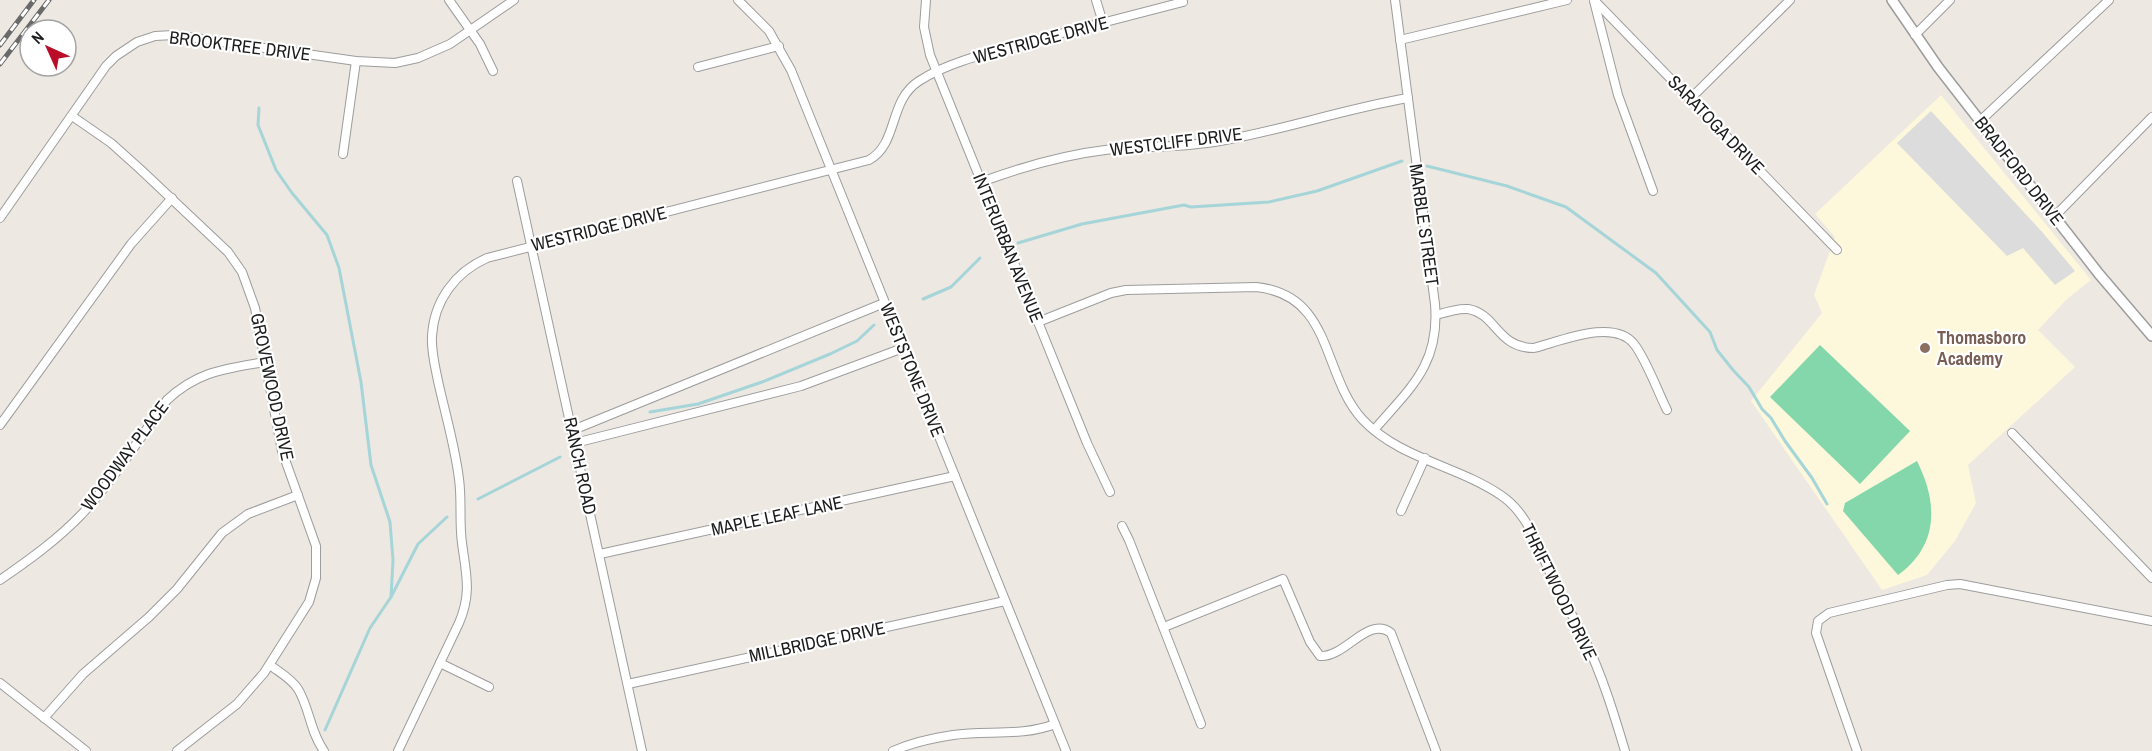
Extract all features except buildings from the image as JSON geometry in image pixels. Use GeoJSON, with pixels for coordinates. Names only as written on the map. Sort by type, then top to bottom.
{"type":"FeatureCollection","features":[{"type":"Feature","properties":{"kind":"street"},"geometry":{"type":"LineString","coordinates":[[449,0],[484,50],[493,71]]}},
{"type":"Feature","properties":{"kind":"street","name":"BROOKTREE DRIVE"},"geometry":{"type":"LineString","coordinates":[[0,218],[106,66],[137,42],[155,36],[174,34],[383,64],[418,58],[450,44],[514,0]]}},
{"type":"Feature","properties":{"kind":"street","name":"WESTSTONE DRIVE"},"geometry":{"type":"LineString","coordinates":[[738,0],[769,31],[791,70],[1065,751]]}},
{"type":"Feature","properties":{"kind":"street","name":"INTERURBAN AVENUE"},"geometry":{"type":"LineString","coordinates":[[926,0],[924,27],[930,55],[1087,443],[1110,492]]}},
{"type":"Feature","properties":{"kind":"street"},"geometry":{"type":"LineString","coordinates":[[1096,0],[1103,23]]}},
{"type":"Feature","properties":{"kind":"street","name":"MARBLE STREET"},"geometry":{"type":"LineString","coordinates":[[1374,430],[1416,380],[1428,362],[1435,339],[1436,315],[1395,0]]}},
{"type":"Feature","properties":{"kind":"street"},"geometry":{"type":"LineString","coordinates":[[1400,40],[1567,0]]}},
{"type":"Feature","properties":{"kind":"street"},"geometry":{"type":"LineString","coordinates":[[1594,0],[1618,95],[1653,191]]}},
{"type":"Feature","properties":{"kind":"street","name":"SARATOGA DRIVE"},"geometry":{"type":"LineString","coordinates":[[1594,0],[1837,250]]}},
{"type":"Feature","properties":{"kind":"street"},"geometry":{"type":"LineString","coordinates":[[1690,99],[1790,0]]}},
{"type":"Feature","properties":{"kind":"street","name":"BRADFORD DRIVE"},"geometry":{"type":"LineString","coordinates":[[1892,0],[1915,35],[2054,217],[2152,336]]}},
{"type":"Feature","properties":{"kind":"street"},"geometry":{"type":"LineString","coordinates":[[1915,35],[1950,0]]}},
{"type":"Feature","properties":{"kind":"street"},"geometry":{"type":"LineString","coordinates":[[1980,121],[2109,0]]}},
{"type":"Feature","properties":{"kind":"street","name":"WESTRIDGE DRIVE"},"geometry":{"type":"LineString","coordinates":[[398,751],[463,614],[468,590],[461,528],[459,479],[432,348],[434,318],[442,298],[448,288],[468,268],[487,258],[869,160],[886,144],[895,113],[903,97],[920,80],[990,52],[1183,2]]}},
{"type":"Feature","properties":{"kind":"street"},"geometry":{"type":"LineString","coordinates":[[698,67],[779,46]]}},
{"type":"Feature","properties":{"kind":"street"},"geometry":{"type":"LineString","coordinates":[[343,154],[356,61]]}},
{"type":"Feature","properties":{"kind":"street","name":"WESTCLIFF DRIVE"},"geometry":{"type":"LineString","coordinates":[[981,182],[1023,166],[1077,155],[1105,150],[1220,141],[1341,111],[1408,98]]}},
{"type":"Feature","properties":{"kind":"street","name":"GROVEWOOD DRIVE"},"geometry":{"type":"LineString","coordinates":[[72,116],[111,143],[172,198],[228,252],[242,272],[252,296],[278,433],[316,546],[316,578],[309,602],[270,665],[237,704],[177,751]]}},
{"type":"Feature","properties":{"kind":"street"},"geometry":{"type":"LineString","coordinates":[[2054,217],[2151,120]]}},
{"type":"Feature","properties":{"kind":"street","name":"RANCH ROAD"},"geometry":{"type":"LineString","coordinates":[[517,181],[642,751]]}},
{"type":"Feature","properties":{"kind":"street"},"geometry":{"type":"LineString","coordinates":[[0,425],[130,244],[172,198]]}},
{"type":"Feature","properties":{"kind":"street","name":"THRIFTWOOD DRIVE"},"geometry":{"type":"LineString","coordinates":[[1038,322],[1111,293],[1126,290],[1268,288],[1287,295],[1306,310],[1321,334],[1351,404],[1374,430],[1393,443],[1503,496],[1522,516],[1588,647],[1625,751]]}},
{"type":"Feature","properties":{"kind":"street"},"geometry":{"type":"LineString","coordinates":[[573,430],[884,303]]}},
{"type":"Feature","properties":{"kind":"street"},"geometry":{"type":"LineString","coordinates":[[1436,315],[1461,309],[1478,312],[1507,340],[1525,348],[1534,348],[1603,331],[1621,333],[1635,345],[1666,410]]}},
{"type":"Feature","properties":{"kind":"street"},"geometry":{"type":"LineString","coordinates":[[575,443],[801,386],[903,348]]}},
{"type":"Feature","properties":{"kind":"street","name":"WOODWAY PLACE"},"geometry":{"type":"LineString","coordinates":[[0,580],[49,545],[82,514],[103,490],[167,400],[181,388],[207,374],[265,362]]}},
{"type":"Feature","properties":{"kind":"street"},"geometry":{"type":"LineString","coordinates":[[2012,433],[2152,578]]}},
{"type":"Feature","properties":{"kind":"street"},"geometry":{"type":"LineString","coordinates":[[1401,511],[1425,458]]}},
{"type":"Feature","properties":{"kind":"street","name":"MAPLE LEAF LANE"},"geometry":{"type":"LineString","coordinates":[[600,554],[955,476]]}},
{"type":"Feature","properties":{"kind":"street"},"geometry":{"type":"LineString","coordinates":[[44,718],[83,674],[149,617],[177,589],[222,533],[248,514],[298,495]]}},
{"type":"Feature","properties":{"kind":"street"},"geometry":{"type":"LineString","coordinates":[[1122,526],[1130,540],[1201,723]]}},
{"type":"Feature","properties":{"kind":"street"},"geometry":{"type":"LineString","coordinates":[[1164,627],[1283,579],[1310,642],[1320,656],[1333,655],[1373,629],[1385,629],[1391,633],[1436,751]]}},
{"type":"Feature","properties":{"kind":"street"},"geometry":{"type":"LineString","coordinates":[[1857,751],[1816,633],[1818,621],[1829,613],[1947,585],[1960,584],[2152,621]]}},
{"type":"Feature","properties":{"kind":"street","name":"MILLBRIDGE DRIVE"},"geometry":{"type":"LineString","coordinates":[[628,684],[1005,601]]}},
{"type":"Feature","properties":{"kind":"street"},"geometry":{"type":"LineString","coordinates":[[440,663],[489,687]]}},
{"type":"Feature","properties":{"kind":"street"},"geometry":{"type":"LineString","coordinates":[[270,665],[298,689],[313,734],[324,751]]}},
{"type":"Feature","properties":{"kind":"street"},"geometry":{"type":"LineString","coordinates":[[0,683],[86,751]]}},
{"type":"Feature","properties":{"kind":"street"},"geometry":{"type":"LineString","coordinates":[[893,751],[912,744],[953,735],[1028,732],[1055,724]]}},
{"type":"Feature","properties":{"kind":"shaded area","name":"Thomasboro Academy"},"geometry":{"type":"Polygon","coordinates":[[[1941,95],[2091,280],[2067,299],[2038,330],[2075,367],[1968,465],[1976,503],[1955,541],[1927,575],[1882,590],[1751,401],[1822,313],[1814,295],[1835,237],[1815,214],[1941,95]]]}},
{"type":"Feature","properties":{"kind":"shaded area"},"geometry":{"type":"Polygon","coordinates":[[[1931,111],[2075,271],[2055,285],[2023,248],[2007,256],[1897,143],[1931,111]]]}},
{"type":"Feature","properties":{"kind":"green space"},"geometry":{"type":"Polygon","coordinates":[[[1820,345],[1910,431],[1860,484],[1770,397],[1820,345]]]}},
{"type":"Feature","properties":{"kind":"green space"},"geometry":{"type":"Polygon","coordinates":[[[1917,461],[1929,492],[1931,522],[1928,537],[1921,550],[1898,575],[1843,511],[1845,503],[1917,461]]]}},
{"type":"Feature","properties":{"kind":"waterway"},"geometry":{"type":"LineString","coordinates":[[259,108],[258,125],[276,170],[327,235],[339,268],[361,382],[371,465],[390,522],[393,560],[391,597]]}},
{"type":"Feature","properties":{"kind":"waterway"},"geometry":{"type":"LineString","coordinates":[[1018,243],[1082,224],[1184,205],[1191,207],[1269,202],[1317,191],[1402,161]]}},
{"type":"Feature","properties":{"kind":"waterway"},"geometry":{"type":"LineString","coordinates":[[1427,166],[1507,186],[1566,207],[1656,273],[1710,332],[1717,350],[1749,387],[1762,409],[1771,418],[1812,478],[1827,504]]}},
{"type":"Feature","properties":{"kind":"waterway"},"geometry":{"type":"LineString","coordinates":[[923,299],[951,287],[980,258]]}},
{"type":"Feature","properties":{"kind":"waterway"},"geometry":{"type":"LineString","coordinates":[[650,412],[698,404],[762,382],[857,341],[874,325]]}},
{"type":"Feature","properties":{"kind":"waterway"},"geometry":{"type":"LineString","coordinates":[[478,499],[560,457]]}},
{"type":"Feature","properties":{"kind":"waterway"},"geometry":{"type":"LineString","coordinates":[[325,730],[370,628],[391,597],[418,544],[447,517]]}},
{"type":"Feature","properties":{"kind":"railway"},"geometry":{"type":"LineString","coordinates":[[0,45],[34,0]]}},
{"type":"Feature","properties":{"kind":"railway"},"geometry":{"type":"LineString","coordinates":[[0,64],[49,0]]}},
{"type":"Feature","properties":{"kind":"place","name":"Thomasboro Academy"},"geometry":{"type":"Point","coordinates":[1925,348]}}]}
